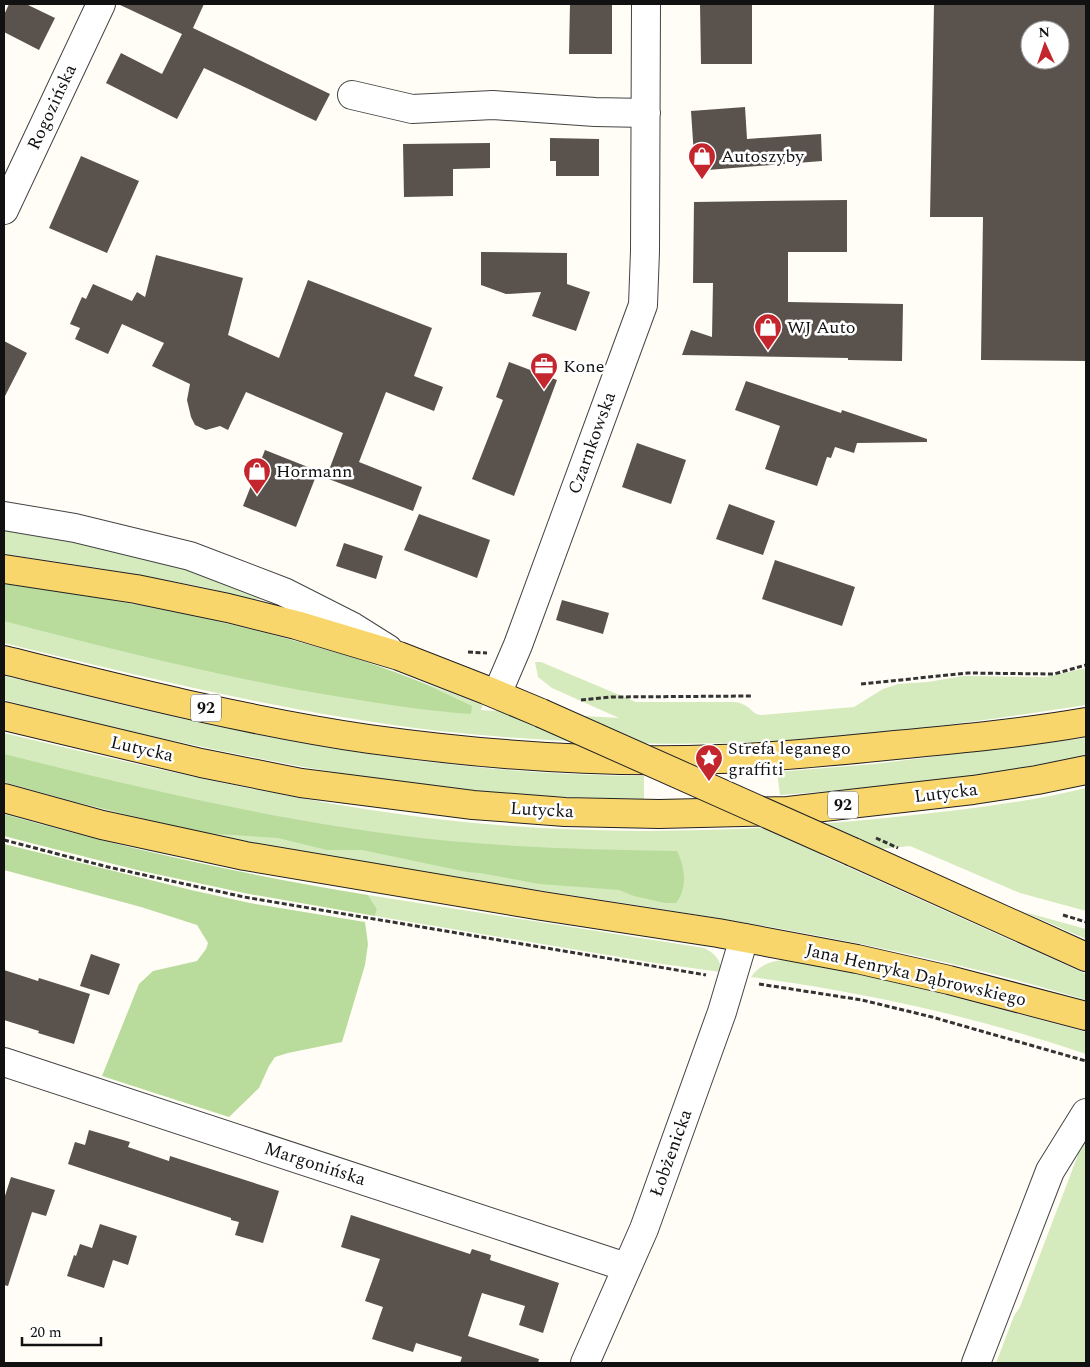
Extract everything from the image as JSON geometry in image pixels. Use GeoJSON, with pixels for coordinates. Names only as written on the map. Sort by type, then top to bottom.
{"type":"FeatureCollection","features":[{"type":"Feature","properties":{"kind":"main road"},"geometry":{"type":"LineString","coordinates":[[4,569],[108,584],[228,608],[399,656],[498,694],[1086,957]]}},
{"type":"Feature","properties":{"kind":"main road","name":"92"},"geometry":{"type":"LineString","coordinates":[[4,660],[177,702],[320,731],[429,747],[540,756],[665,760],[781,756],[959,739],[1086,722]]}},
{"type":"Feature","properties":{"kind":"main road","name":"Lutycka"},"geometry":{"type":"LineString","coordinates":[[4,716],[191,760],[301,783],[503,808],[558,812],[658,814],[788,811],[973,790],[1086,770]]}},
{"type":"Feature","properties":{"kind":"main road","name":"Jana Henryka Dąbrowskiego"},"geometry":{"type":"LineString","coordinates":[[4,798],[102,825],[246,856],[744,938],[856,959],[904,969],[1086,1016]]}},
{"type":"Feature","properties":{"kind":"street","name":"Rogozińska"},"geometry":{"type":"LineString","coordinates":[[4,210],[101,4]]}},
{"type":"Feature","properties":{"kind":"street","name":"Czarnkowska"},"geometry":{"type":"LineString","coordinates":[[498,694],[522,635],[643,305],[646,4]]}},
{"type":"Feature","properties":{"kind":"street"},"geometry":{"type":"LineString","coordinates":[[352,95],[412,109],[493,105],[595,112],[646,113]]}},
{"type":"Feature","properties":{"kind":"street"},"geometry":{"type":"LineString","coordinates":[[4,516],[75,528],[190,556],[284,592],[352,627],[399,656]]}},
{"type":"Feature","properties":{"kind":"street","name":"Łobżenicka"},"geometry":{"type":"LineString","coordinates":[[585,1363],[644,1229],[722,1012],[744,938]]}},
{"type":"Feature","properties":{"kind":"street","name":"Margonińska"},"geometry":{"type":"LineString","coordinates":[[4,1062],[626,1267]]}},
{"type":"Feature","properties":{"kind":"street"},"geometry":{"type":"LineString","coordinates":[[976,1363],[1050,1171],[1086,1114]]}},
{"type":"Feature","properties":{"kind":"path"},"geometry":{"type":"LineString","coordinates":[[462,652],[494,653]]}},
{"type":"Feature","properties":{"kind":"path"},"geometry":{"type":"LineString","coordinates":[[861,684],[968,673],[1054,674],[1086,665]]}},
{"type":"Feature","properties":{"kind":"path"},"geometry":{"type":"LineString","coordinates":[[574,700],[612,697],[752,696]]}},
{"type":"Feature","properties":{"kind":"path"},"geometry":{"type":"LineString","coordinates":[[4,840],[108,867],[244,897],[862,1000],[970,1027],[1086,1061]]}},
{"type":"Feature","properties":{"kind":"green space"},"geometry":{"type":"Polygon","coordinates":[[[4,527],[34,532],[179,566],[263,599],[243,597],[203,587],[129,573],[4,554],[4,527]]]}},
{"type":"Feature","properties":{"kind":"green space"},"geometry":{"type":"Polygon","coordinates":[[[4,584],[105,599],[240,626],[346,656],[415,680],[483,705],[481,710],[619,718],[552,688],[538,677],[535,662],[541,662],[636,702],[735,702],[744,705],[758,715],[854,707],[883,689],[898,684],[927,682],[964,676],[1046,677],[1086,668],[1086,705],[892,731],[733,743],[608,743],[440,731],[330,715],[220,694],[4,643],[4,584]]]}},
{"type":"Feature","properties":{"kind":"green space"},"geometry":{"type":"Polygon","coordinates":[[[4,584],[106,599],[174,612],[311,645],[396,672],[420,682],[472,706],[471,714],[373,702],[255,681],[129,653],[4,621],[4,584]]]}},
{"type":"Feature","properties":{"kind":"green space"},"geometry":{"type":"Polygon","coordinates":[[[4,676],[178,718],[287,740],[388,757],[541,772],[644,776],[644,799],[547,796],[449,788],[384,780],[240,755],[4,700],[4,676]]]}},
{"type":"Feature","properties":{"kind":"green space"},"geometry":{"type":"Polygon","coordinates":[[[4,733],[207,780],[361,809],[472,823],[590,830],[708,830],[826,823],[986,806],[1086,788],[1086,911],[1020,893],[910,846],[821,855],[1086,974],[1086,1000],[986,972],[782,929],[371,864],[235,840],[135,817],[4,782],[4,733]]]}},
{"type":"Feature","properties":{"kind":"green space"},"geometry":{"type":"Polygon","coordinates":[[[1086,738],[1086,755],[1048,763],[934,780],[780,795],[777,772],[874,764],[1086,738]]]}},
{"type":"Feature","properties":{"kind":"green space"},"geometry":{"type":"Polygon","coordinates":[[[4,754],[225,806],[337,826],[450,841],[592,849],[677,851],[682,864],[684,884],[676,903],[665,903],[634,896],[619,890],[540,884],[467,872],[362,850],[327,850],[278,838],[203,833],[4,782],[4,754]]]}},
{"type":"Feature","properties":{"kind":"green space"},"geometry":{"type":"Polygon","coordinates":[[[4,814],[185,860],[276,879],[368,895],[377,909],[375,916],[249,894],[137,870],[23,841],[4,836],[4,814]]]}},
{"type":"Feature","properties":{"kind":"green space"},"geometry":{"type":"Polygon","coordinates":[[[4,844],[250,903],[365,922],[368,944],[365,965],[342,1042],[275,1057],[259,1088],[229,1117],[102,1076],[139,984],[153,971],[197,961],[208,943],[197,925],[141,907],[4,870],[4,844]]]}},
{"type":"Feature","properties":{"kind":"green space"},"geometry":{"type":"Polygon","coordinates":[[[368,895],[704,948],[717,957],[721,972],[655,963],[375,916],[377,909],[368,895]]]}},
{"type":"Feature","properties":{"kind":"green space"},"geometry":{"type":"Polygon","coordinates":[[[1024,912],[1086,929],[1086,939],[1024,912]]]}},
{"type":"Feature","properties":{"kind":"green space"},"geometry":{"type":"Polygon","coordinates":[[[782,960],[920,988],[1086,1032],[1086,1054],[1004,1028],[920,1007],[836,990],[751,977],[764,965],[782,960]]]}},
{"type":"Feature","properties":{"kind":"green space"},"geometry":{"type":"Polygon","coordinates":[[[1086,1134],[1086,1363],[996,1363],[1014,1316],[1020,1307],[1086,1134]]]}},
{"type":"Feature","properties":{"kind":"building"},"geometry":{"type":"Polygon","coordinates":[[[9,4],[26,4],[55,18],[39,50],[4,32],[4,15],[9,4]]]}},
{"type":"Feature","properties":{"kind":"building"},"geometry":{"type":"Polygon","coordinates":[[[118,4],[204,4],[193,28],[330,94],[316,121],[204,68],[177,119],[106,83],[121,53],[162,74],[182,34],[118,4]]]}},
{"type":"Feature","properties":{"kind":"building"},"geometry":{"type":"Polygon","coordinates":[[[570,4],[612,4],[612,54],[569,54],[570,4]]]}},
{"type":"Feature","properties":{"kind":"building"},"geometry":{"type":"Polygon","coordinates":[[[700,4],[752,4],[752,64],[701,64],[700,4]]]}},
{"type":"Feature","properties":{"kind":"building"},"geometry":{"type":"Polygon","coordinates":[[[934,4],[1086,4],[1086,361],[981,360],[983,217],[930,217],[934,4]]]}},
{"type":"Feature","properties":{"kind":"building"},"geometry":{"type":"Polygon","coordinates":[[[745,107],[747,139],[821,134],[822,161],[695,171],[691,111],[745,107]]]}},
{"type":"Feature","properties":{"kind":"building"},"geometry":{"type":"Polygon","coordinates":[[[550,138],[599,139],[599,176],[556,176],[556,161],[550,161],[550,138]]]}},
{"type":"Feature","properties":{"kind":"building"},"geometry":{"type":"Polygon","coordinates":[[[490,143],[490,168],[453,169],[453,196],[404,197],[403,144],[490,143]]]}},
{"type":"Feature","properties":{"kind":"building"},"geometry":{"type":"Polygon","coordinates":[[[81,156],[139,181],[107,253],[49,228],[81,156]]]}},
{"type":"Feature","properties":{"kind":"building"},"geometry":{"type":"Polygon","coordinates":[[[847,200],[847,252],[788,252],[788,302],[903,304],[902,361],[848,360],[848,358],[682,355],[691,330],[712,337],[713,283],[693,283],[694,202],[847,200]]]}},
{"type":"Feature","properties":{"kind":"building"},"geometry":{"type":"Polygon","coordinates":[[[481,252],[567,253],[567,284],[590,292],[576,331],[532,316],[541,292],[506,294],[481,285],[481,252]]]}},
{"type":"Feature","properties":{"kind":"building"},"geometry":{"type":"Polygon","coordinates":[[[156,255],[243,278],[228,335],[279,358],[308,280],[432,328],[414,376],[443,387],[434,411],[386,392],[359,462],[422,487],[413,511],[326,478],[343,433],[246,392],[228,430],[220,426],[206,430],[195,425],[191,417],[187,400],[190,384],[152,366],[164,343],[122,324],[108,354],[75,339],[80,328],[70,324],[82,297],[86,299],[93,284],[132,301],[137,292],[145,297],[156,255]]]}},
{"type":"Feature","properties":{"kind":"building"},"geometry":{"type":"Polygon","coordinates":[[[4,341],[27,353],[4,398],[4,341]]]}},
{"type":"Feature","properties":{"kind":"building"},"geometry":{"type":"Polygon","coordinates":[[[509,362],[557,380],[514,496],[472,479],[503,400],[496,397],[509,362]]]}},
{"type":"Feature","properties":{"kind":"building"},"geometry":{"type":"Polygon","coordinates":[[[746,381],[841,413],[842,410],[927,439],[927,442],[857,443],[854,453],[835,447],[831,458],[827,457],[817,486],[765,469],[780,426],[735,410],[746,381]]]}},
{"type":"Feature","properties":{"kind":"building"},"geometry":{"type":"Polygon","coordinates":[[[637,443],[686,460],[671,504],[622,487],[637,443]]]}},
{"type":"Feature","properties":{"kind":"building"},"geometry":{"type":"Polygon","coordinates":[[[265,450],[318,471],[296,527],[243,506],[265,450]]]}},
{"type":"Feature","properties":{"kind":"building"},"geometry":{"type":"Polygon","coordinates":[[[729,504],[775,521],[763,555],[716,539],[729,504]]]}},
{"type":"Feature","properties":{"kind":"building"},"geometry":{"type":"Polygon","coordinates":[[[419,514],[490,540],[477,578],[404,550],[419,514]]]}},
{"type":"Feature","properties":{"kind":"building"},"geometry":{"type":"Polygon","coordinates":[[[344,543],[383,556],[376,579],[336,566],[344,543]]]}},
{"type":"Feature","properties":{"kind":"building"},"geometry":{"type":"Polygon","coordinates":[[[775,560],[855,587],[842,626],[762,599],[775,560]]]}},
{"type":"Feature","properties":{"kind":"building"},"geometry":{"type":"Polygon","coordinates":[[[562,600],[609,613],[603,634],[556,620],[562,600]]]}},
{"type":"Feature","properties":{"kind":"building"},"geometry":{"type":"Polygon","coordinates":[[[91,954],[120,964],[109,995],[80,986],[91,954]]]}},
{"type":"Feature","properties":{"kind":"building"},"geometry":{"type":"Polygon","coordinates":[[[4,970],[38,981],[39,978],[90,994],[74,1044],[4,1020],[4,970]]]}},
{"type":"Feature","properties":{"kind":"building"},"geometry":{"type":"Polygon","coordinates":[[[89,1130],[130,1142],[128,1147],[169,1161],[170,1156],[279,1191],[263,1243],[235,1235],[239,1222],[231,1220],[231,1218],[68,1164],[75,1142],[85,1145],[89,1130]]]}},
{"type":"Feature","properties":{"kind":"building"},"geometry":{"type":"Polygon","coordinates":[[[11,1177],[55,1190],[46,1216],[32,1212],[8,1286],[4,1285],[4,1199],[11,1177]]]}},
{"type":"Feature","properties":{"kind":"building"},"geometry":{"type":"Polygon","coordinates":[[[351,1215],[470,1254],[472,1249],[491,1255],[490,1260],[559,1283],[543,1333],[519,1325],[525,1306],[482,1293],[468,1336],[539,1359],[538,1363],[460,1363],[462,1357],[416,1343],[413,1352],[372,1339],[383,1307],[365,1301],[380,1259],[341,1247],[351,1215]]]}},
{"type":"Feature","properties":{"kind":"building"},"geometry":{"type":"Polygon","coordinates":[[[100,1224],[137,1236],[128,1265],[113,1260],[104,1288],[67,1276],[80,1244],[92,1248],[100,1224]]]}},
{"type":"Feature","properties":{"kind":"place","name":"Autoszyby"},"geometry":{"type":"Point","coordinates":[702,180]}},
{"type":"Feature","properties":{"kind":"place","name":"WJ Auto"},"geometry":{"type":"Point","coordinates":[768,351]}},
{"type":"Feature","properties":{"kind":"place","name":"Kone"},"geometry":{"type":"Point","coordinates":[544,390]}},
{"type":"Feature","properties":{"kind":"place","name":"Hormann"},"geometry":{"type":"Point","coordinates":[257,495]}},
{"type":"Feature","properties":{"kind":"place","name":"Strefa leganego graffiti"},"geometry":{"type":"Point","coordinates":[709,782]}}]}
